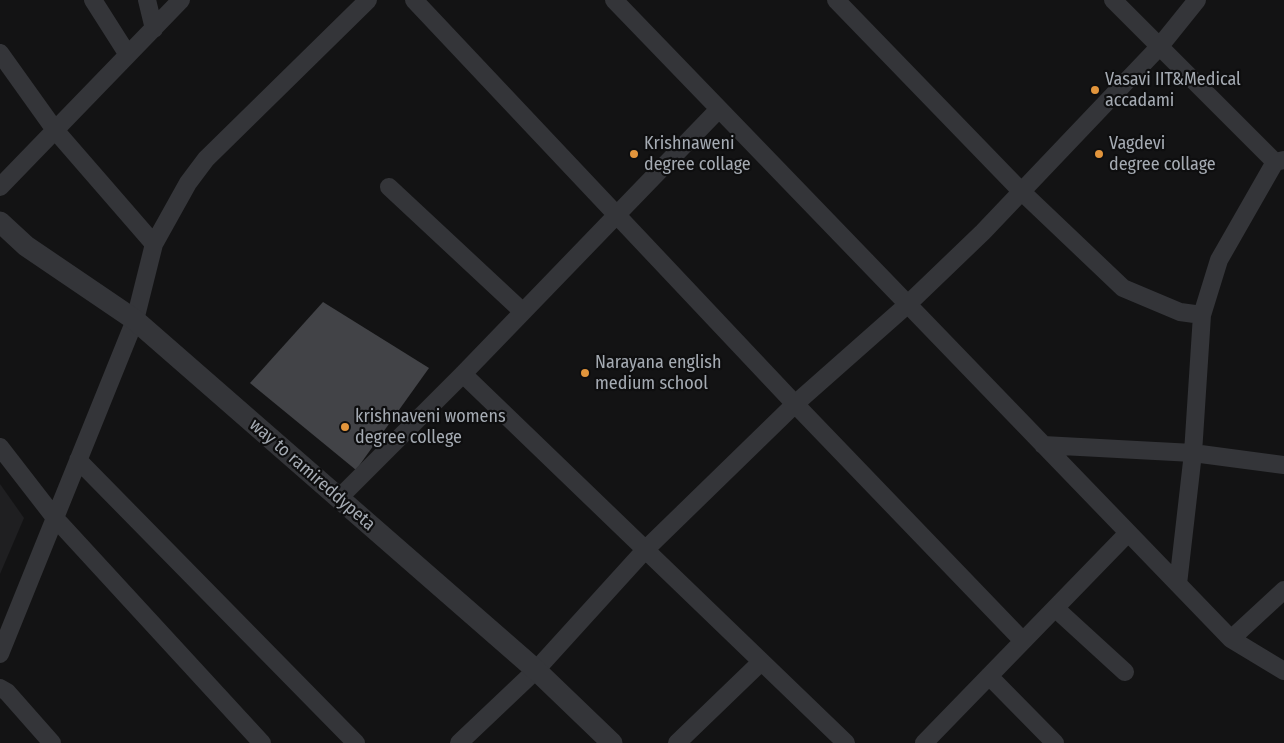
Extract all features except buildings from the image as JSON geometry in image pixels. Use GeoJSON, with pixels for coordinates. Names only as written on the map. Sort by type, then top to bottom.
{"type":"FeatureCollection","features":[{"type":"Feature","properties":{"kind":"street"},"geometry":{"type":"LineString","coordinates":[[93,0],[128,55]]}},
{"type":"Feature","properties":{"kind":"street"},"geometry":{"type":"LineString","coordinates":[[147,0],[154,29]]}},
{"type":"Feature","properties":{"kind":"street"},"geometry":{"type":"LineString","coordinates":[[0,187],[181,0]]}},
{"type":"Feature","properties":{"kind":"street"},"geometry":{"type":"LineString","coordinates":[[0,654],[134,320],[154,244],[188,183],[206,158],[368,0]]}},
{"type":"Feature","properties":{"kind":"street"},"geometry":{"type":"LineString","coordinates":[[414,0],[795,404],[1023,641]]}},
{"type":"Feature","properties":{"kind":"street"},"geometry":{"type":"LineString","coordinates":[[614,0],[1231,639],[1284,671]]}},
{"type":"Feature","properties":{"kind":"street"},"geometry":{"type":"LineString","coordinates":[[836,0],[1021,191],[1123,288],[1180,312],[1202,315]]}},
{"type":"Feature","properties":{"kind":"street"},"geometry":{"type":"LineString","coordinates":[[1114,0],[1279,161],[1219,260],[1202,315],[1193,453],[1178,584]]}},
{"type":"Feature","properties":{"kind":"street"},"geometry":{"type":"LineString","coordinates":[[459,743],[536,670],[645,550],[795,404],[907,305],[983,232],[1160,46],[1197,0]]}},
{"type":"Feature","properties":{"kind":"street"},"geometry":{"type":"LineString","coordinates":[[0,53],[55,130],[154,244]]}},
{"type":"Feature","properties":{"kind":"street"},"geometry":{"type":"LineString","coordinates":[[339,498],[463,374],[719,109]]}},
{"type":"Feature","properties":{"kind":"street"},"geometry":{"type":"LineString","coordinates":[[389,187],[522,311]]}},
{"type":"Feature","properties":{"kind":"street","name":"way to ramireddypeta"},"geometry":{"type":"LineString","coordinates":[[0,222],[26,246],[134,320],[536,670],[612,743]]}},
{"type":"Feature","properties":{"kind":"street"},"geometry":{"type":"LineString","coordinates":[[463,374],[846,743]]}},
{"type":"Feature","properties":{"kind":"street"},"geometry":{"type":"LineString","coordinates":[[1043,445],[1193,453],[1284,465]]}},
{"type":"Feature","properties":{"kind":"street"},"geometry":{"type":"LineString","coordinates":[[0,447],[55,518],[262,743]]}},
{"type":"Feature","properties":{"kind":"street"},"geometry":{"type":"LineString","coordinates":[[78,460],[356,743]]}},
{"type":"Feature","properties":{"kind":"street"},"geometry":{"type":"LineString","coordinates":[[924,743],[1128,533]]}},
{"type":"Feature","properties":{"kind":"street"},"geometry":{"type":"LineString","coordinates":[[1231,639],[1284,590]]}},
{"type":"Feature","properties":{"kind":"street"},"geometry":{"type":"LineString","coordinates":[[1055,608],[1125,672]]}},
{"type":"Feature","properties":{"kind":"street"},"geometry":{"type":"LineString","coordinates":[[677,743],[761,662]]}},
{"type":"Feature","properties":{"kind":"street"},"geometry":{"type":"LineString","coordinates":[[989,676],[1055,743]]}},
{"type":"Feature","properties":{"kind":"street"},"geometry":{"type":"LineString","coordinates":[[0,688],[7,692],[52,743]]}},
{"type":"Feature","properties":{"kind":"shaded area"},"geometry":{"type":"Polygon","coordinates":[[[0,484],[24,518],[0,574],[0,484]]]}},
{"type":"Feature","properties":{"kind":"place","name":"Vasavi IIT&Medical accadami"},"geometry":{"type":"Point","coordinates":[1095,90]}},
{"type":"Feature","properties":{"kind":"place","name":"Krishnaweni degree collage"},"geometry":{"type":"Point","coordinates":[634,154]}},
{"type":"Feature","properties":{"kind":"place","name":"Vagdevi degree collage"},"geometry":{"type":"Point","coordinates":[1099,154]}},
{"type":"Feature","properties":{"kind":"place","name":"Narayana english medium school"},"geometry":{"type":"Point","coordinates":[585,373]}},
{"type":"Feature","properties":{"kind":"place","name":"krishnaveni womens degree college"},"geometry":{"type":"Point","coordinates":[345,427]}}]}
